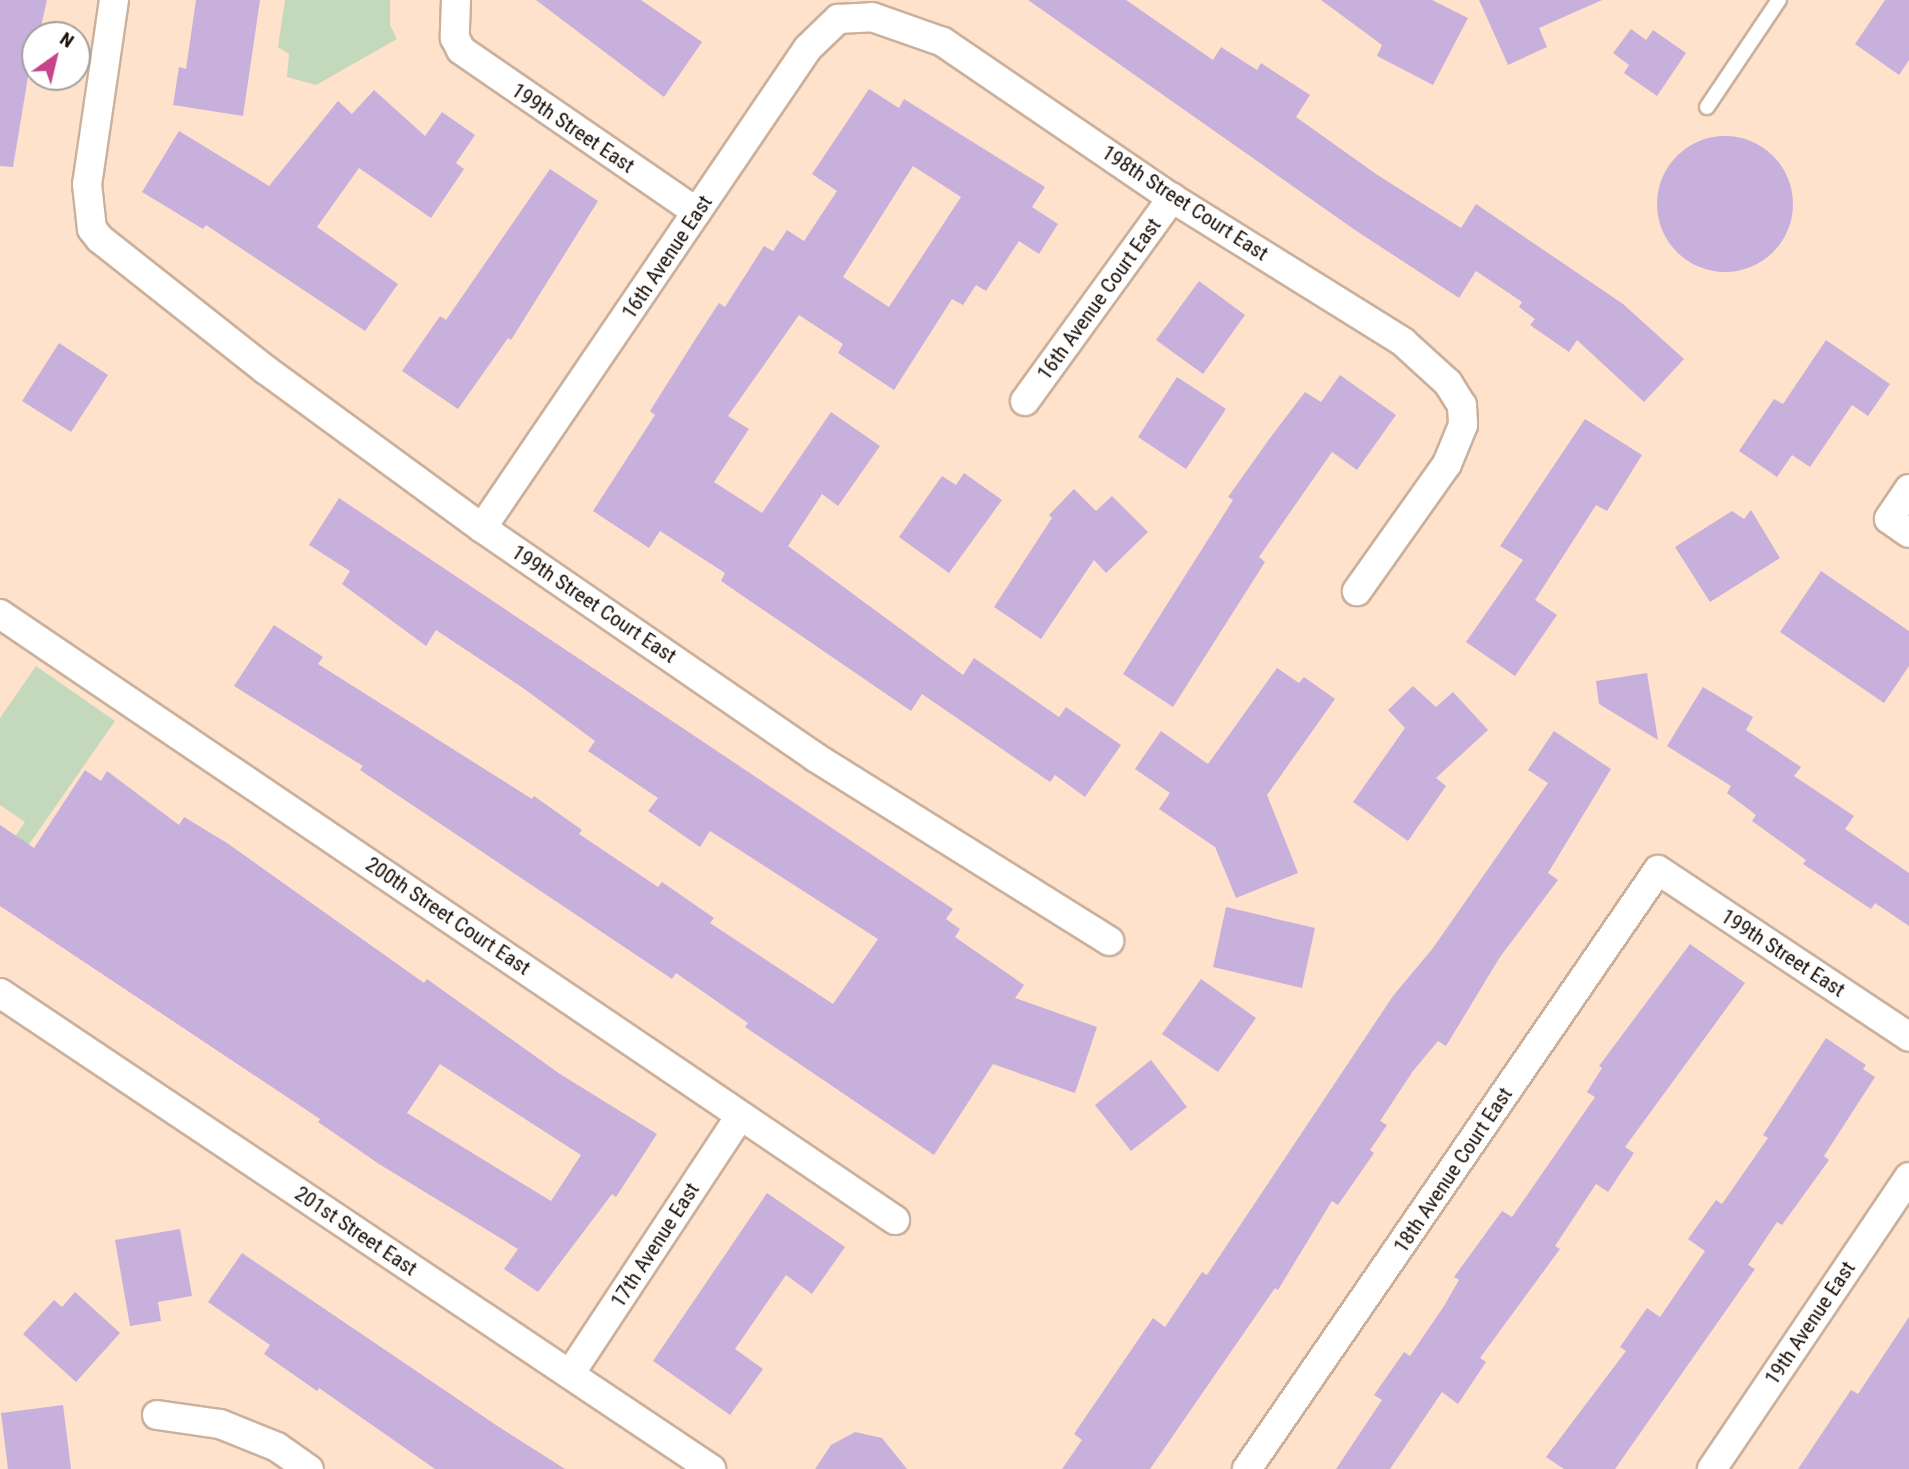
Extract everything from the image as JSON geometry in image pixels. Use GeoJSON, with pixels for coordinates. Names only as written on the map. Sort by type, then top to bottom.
{"type":"FeatureCollection","features":[{"type":"Feature","properties":{"kind":"street","name":"199th Street Court East"},"geometry":{"type":"LineString","coordinates":[[114,0],[87,184],[92,229],[100,239],[266,370],[482,528],[815,757],[1109,941]]}},
{"type":"Feature","properties":{"kind":"street","name":"199th Street East"},"geometry":{"type":"LineString","coordinates":[[456,0],[455,38],[461,50],[697,212]]}},
{"type":"Feature","properties":{"kind":"street","name":"198th Street Court East"},"geometry":{"type":"LineString","coordinates":[[872,17],[943,42],[1172,198],[1403,342],[1448,383],[1462,405],[1463,425],[1447,464],[1357,591]]}},
{"type":"Feature","properties":{"kind":"street","name":"16th Avenue East"},"geometry":{"type":"LineString","coordinates":[[482,528],[822,31],[838,19],[872,17]]}},
{"type":"Feature","properties":{"kind":"street","name":"16th Avenue Court East"},"geometry":{"type":"LineString","coordinates":[[1026,401],[1172,198]]}},
{"type":"Feature","properties":{"kind":"street"},"geometry":{"type":"LineString","coordinates":[[1899,526],[1909,489]]}},
{"type":"Feature","properties":{"kind":"street","name":"200th Street Court East"},"geometry":{"type":"LineString","coordinates":[[0,614],[895,1220]]}},
{"type":"Feature","properties":{"kind":"street","name":"199th Street East"},"geometry":{"type":"LineString","coordinates":[[1658,870],[1909,1037]]}},
{"type":"Feature","properties":{"kind":"street","name":"18th Avenue Court East"},"geometry":{"type":"LineString","coordinates":[[1247,1469],[1658,870]]}},
{"type":"Feature","properties":{"kind":"street","name":"201st Street East"},"geometry":{"type":"LineString","coordinates":[[0,993],[711,1469]]}},
{"type":"Feature","properties":{"kind":"street","name":"17th Avenue East"},"geometry":{"type":"LineString","coordinates":[[570,1374],[740,1116]]}},
{"type":"Feature","properties":{"kind":"street","name":"19th Avenue East"},"geometry":{"type":"LineString","coordinates":[[1712,1469],[1909,1177]]}},
{"type":"Feature","properties":{"kind":"street"},"geometry":{"type":"LineString","coordinates":[[157,1415],[220,1424],[277,1447],[310,1469]]}},
{"type":"Feature","properties":{"kind":"lane"},"geometry":{"type":"LineString","coordinates":[[1707,107],[1779,0]]}},
{"type":"Feature","properties":{"kind":"green space"},"geometry":{"type":"Polygon","coordinates":[[[285,0],[390,0],[390,25],[397,39],[316,85],[287,77],[289,54],[278,47],[285,0]]]}},
{"type":"Feature","properties":{"kind":"green space"},"geometry":{"type":"Polygon","coordinates":[[[36,666],[115,721],[0,886],[0,858],[25,822],[0,805],[0,718],[36,666]]]}},
{"type":"Feature","properties":{"kind":"building"},"geometry":{"type":"Polygon","coordinates":[[[0,0],[47,0],[42,21],[21,21],[21,91],[26,91],[13,167],[0,166],[0,0]]]}},
{"type":"Feature","properties":{"kind":"building"},"geometry":{"type":"Polygon","coordinates":[[[196,0],[260,0],[243,116],[173,105],[179,67],[186,69],[196,0]]]}},
{"type":"Feature","properties":{"kind":"building"},"geometry":{"type":"Polygon","coordinates":[[[536,0],[641,0],[702,42],[664,97],[536,0]]]}},
{"type":"Feature","properties":{"kind":"building"},"geometry":{"type":"Polygon","coordinates":[[[1028,0],[1126,0],[1213,60],[1221,47],[1257,70],[1261,63],[1310,95],[1296,117],[1376,174],[1461,228],[1476,204],[1623,304],[1684,359],[1644,402],[1577,340],[1569,352],[1530,325],[1535,319],[1519,307],[1522,302],[1476,271],[1459,298],[1355,230],[1028,0]]]}},
{"type":"Feature","properties":{"kind":"building"},"geometry":{"type":"Polygon","coordinates":[[[1321,0],[1432,0],[1468,18],[1433,85],[1377,56],[1382,45],[1321,0]]]}},
{"type":"Feature","properties":{"kind":"building"},"geometry":{"type":"Polygon","coordinates":[[[1479,0],[1602,0],[1539,28],[1547,47],[1508,65],[1479,0]]]}},
{"type":"Feature","properties":{"kind":"building"},"geometry":{"type":"Polygon","coordinates":[[[1885,0],[1909,0],[1909,60],[1899,75],[1855,44],[1885,0]]]}},
{"type":"Feature","properties":{"kind":"building"},"geometry":{"type":"Polygon","coordinates":[[[1631,29],[1646,40],[1653,30],[1686,53],[1657,96],[1624,73],[1629,65],[1613,53],[1631,29]]]}},
{"type":"Feature","properties":{"kind":"building"},"geometry":{"type":"Polygon","coordinates":[[[869,89],[899,108],[904,99],[1045,187],[1032,207],[1058,224],[1039,254],[1019,241],[986,291],[976,285],[963,305],[952,299],[894,390],[838,353],[843,344],[799,315],[728,416],[749,429],[714,482],[762,513],[831,412],[880,446],[838,506],[822,494],[788,546],[963,675],[974,658],[1059,717],[1066,707],[1121,745],[1085,797],[1055,775],[1050,782],[922,694],[911,711],[721,581],[725,573],[660,531],[649,548],[593,511],[655,415],[650,411],[719,303],[725,307],[764,246],[773,251],[787,230],[804,241],[837,191],[812,174],[869,89]],[[913,166],[843,277],[889,307],[961,197],[913,166]]]}},
{"type":"Feature","properties":{"kind":"building"},"geometry":{"type":"Polygon","coordinates":[[[374,90],[425,136],[442,112],[475,135],[456,163],[464,169],[431,218],[359,168],[317,227],[398,284],[365,331],[206,225],[203,229],[142,192],[179,131],[269,186],[338,101],[352,114],[374,90]]]}},
{"type":"Feature","properties":{"kind":"building"},"geometry":{"type":"Polygon","coordinates":[[[1725,136],[1751,141],[1773,156],[1788,178],[1793,204],[1788,230],[1773,252],[1751,267],[1725,272],[1699,267],[1677,252],[1662,230],[1657,204],[1662,178],[1677,156],[1699,141],[1725,136]]]}},
{"type":"Feature","properties":{"kind":"building"},"geometry":{"type":"Polygon","coordinates":[[[550,169],[598,201],[511,340],[508,338],[458,409],[402,371],[440,316],[446,320],[550,169]]]}},
{"type":"Feature","properties":{"kind":"building"},"geometry":{"type":"Polygon","coordinates":[[[1199,281],[1245,315],[1203,374],[1156,340],[1199,281]]]}},
{"type":"Feature","properties":{"kind":"building"},"geometry":{"type":"Polygon","coordinates":[[[1826,340],[1890,384],[1868,416],[1852,405],[1810,467],[1792,455],[1777,477],[1739,451],[1774,399],[1783,404],[1826,340]]]}},
{"type":"Feature","properties":{"kind":"building"},"geometry":{"type":"Polygon","coordinates":[[[59,343],[108,375],[71,432],[22,401],[59,343]]]}},
{"type":"Feature","properties":{"kind":"building"},"geometry":{"type":"Polygon","coordinates":[[[1340,375],[1396,415],[1357,470],[1332,452],[1259,557],[1265,562],[1173,707],[1123,674],[1233,500],[1228,497],[1270,438],[1305,392],[1321,402],[1340,375]]]}},
{"type":"Feature","properties":{"kind":"building"},"geometry":{"type":"Polygon","coordinates":[[[1177,377],[1226,409],[1186,469],[1138,437],[1177,377]]]}},
{"type":"Feature","properties":{"kind":"building"},"geometry":{"type":"Polygon","coordinates":[[[1585,419],[1642,455],[1607,511],[1596,505],[1535,600],[1557,615],[1515,676],[1466,642],[1523,560],[1500,546],[1585,419]]]}},
{"type":"Feature","properties":{"kind":"building"},"geometry":{"type":"Polygon","coordinates":[[[964,473],[1002,500],[949,573],[899,537],[942,476],[956,485],[964,473]]]}},
{"type":"Feature","properties":{"kind":"building"},"geometry":{"type":"Polygon","coordinates":[[[1074,489],[1096,511],[1112,496],[1148,532],[1106,573],[1094,560],[1041,639],[994,607],[1052,518],[1049,515],[1074,489]]]}},
{"type":"Feature","properties":{"kind":"building"},"geometry":{"type":"Polygon","coordinates":[[[339,498],[953,909],[946,919],[960,929],[955,937],[1024,985],[1015,998],[1097,1027],[1075,1093],[993,1064],[934,1155],[745,1027],[748,1023],[676,973],[672,979],[360,770],[363,766],[234,686],[274,625],[323,657],[318,664],[532,799],[534,796],[582,830],[579,834],[658,887],[662,882],[714,918],[710,923],[833,1004],[878,939],[710,831],[700,847],[648,811],[658,798],[588,751],[595,741],[523,688],[436,630],[426,646],[342,584],[350,571],[309,545],[339,498]]]}},
{"type":"Feature","properties":{"kind":"building"},"geometry":{"type":"Polygon","coordinates":[[[1751,510],[1780,558],[1710,602],[1675,547],[1732,511],[1744,519],[1751,510]]]}},
{"type":"Feature","properties":{"kind":"building"},"geometry":{"type":"Polygon","coordinates":[[[1821,571],[1909,631],[1909,666],[1884,703],[1780,632],[1821,571]]]}},
{"type":"Feature","properties":{"kind":"building"},"geometry":{"type":"Polygon","coordinates":[[[1277,668],[1299,683],[1304,677],[1335,699],[1267,795],[1298,873],[1236,898],[1215,847],[1159,809],[1170,793],[1135,769],[1161,731],[1208,764],[1277,668]]]}},
{"type":"Feature","properties":{"kind":"building"},"geometry":{"type":"Polygon","coordinates":[[[1647,673],[1658,740],[1599,704],[1596,681],[1647,673]]]}},
{"type":"Feature","properties":{"kind":"building"},"geometry":{"type":"Polygon","coordinates":[[[1413,686],[1436,707],[1453,692],[1488,730],[1436,778],[1446,786],[1408,841],[1353,802],[1405,728],[1388,710],[1413,686]]]}},
{"type":"Feature","properties":{"kind":"building"},"geometry":{"type":"Polygon","coordinates":[[[1703,687],[1753,717],[1746,730],[1801,767],[1794,776],[1854,816],[1845,829],[1909,873],[1909,926],[1875,903],[1871,909],[1803,864],[1806,860],[1752,821],[1756,815],[1727,793],[1731,786],[1667,746],[1703,687]]]}},
{"type":"Feature","properties":{"kind":"building"},"geometry":{"type":"Polygon","coordinates":[[[1554,731],[1611,769],[1548,873],[1558,880],[1500,957],[1446,1046],[1438,1041],[1413,1071],[1380,1121],[1387,1125],[1370,1150],[1374,1153],[1338,1205],[1332,1201],[1278,1290],[1275,1288],[1150,1469],[1062,1469],[1082,1440],[1074,1434],[1153,1318],[1165,1327],[1202,1272],[1207,1275],[1393,996],[1433,948],[1548,783],[1528,770],[1554,731]]]}},
{"type":"Feature","properties":{"kind":"building"},"geometry":{"type":"Polygon","coordinates":[[[85,770],[101,781],[107,771],[179,825],[184,817],[227,843],[424,983],[427,979],[560,1074],[657,1134],[616,1197],[612,1194],[538,1292],[504,1269],[518,1249],[379,1164],[318,1122],[320,1119],[0,906],[0,825],[34,848],[85,770]],[[440,1064],[407,1113],[551,1201],[581,1155],[440,1064]]]}},
{"type":"Feature","properties":{"kind":"building"},"geometry":{"type":"Polygon","coordinates":[[[1226,907],[1315,928],[1302,988],[1213,967],[1226,907]]]}},
{"type":"Feature","properties":{"kind":"building"},"geometry":{"type":"Polygon","coordinates":[[[1690,944],[1745,983],[1625,1147],[1634,1153],[1608,1192],[1596,1184],[1555,1246],[1560,1249],[1480,1358],[1486,1362],[1458,1404],[1442,1392],[1390,1469],[1336,1469],[1382,1400],[1374,1395],[1404,1352],[1410,1356],[1459,1280],[1454,1277],[1502,1211],[1512,1217],[1595,1097],[1587,1092],[1602,1068],[1599,1066],[1690,944]]]}},
{"type":"Feature","properties":{"kind":"building"},"geometry":{"type":"Polygon","coordinates":[[[1201,979],[1256,1018],[1218,1072],[1162,1034],[1201,979]]]}},
{"type":"Feature","properties":{"kind":"building"},"geometry":{"type":"Polygon","coordinates":[[[1826,1038],[1866,1065],[1863,1069],[1875,1077],[1824,1156],[1829,1160],[1782,1225],[1777,1222],[1748,1265],[1755,1269],[1615,1469],[1564,1469],[1546,1457],[1626,1351],[1620,1347],[1647,1308],[1660,1317],[1705,1251],[1688,1239],[1716,1200],[1722,1204],[1768,1138],[1763,1135],[1826,1038]]]}},
{"type":"Feature","properties":{"kind":"building"},"geometry":{"type":"Polygon","coordinates":[[[1151,1060],[1187,1107],[1131,1151],[1095,1105],[1151,1060]]]}},
{"type":"Feature","properties":{"kind":"building"},"geometry":{"type":"Polygon","coordinates":[[[767,1193],[845,1247],[812,1294],[786,1275],[735,1349],[763,1369],[730,1415],[653,1361],[767,1193]]]}},
{"type":"Feature","properties":{"kind":"building"},"geometry":{"type":"Polygon","coordinates":[[[180,1229],[192,1296],[158,1302],[161,1321],[130,1326],[115,1240],[180,1229]]]}},
{"type":"Feature","properties":{"kind":"building"},"geometry":{"type":"Polygon","coordinates":[[[242,1253],[565,1469],[435,1469],[319,1388],[317,1391],[264,1354],[270,1345],[208,1302],[242,1253]]]}},
{"type":"Feature","properties":{"kind":"building"},"geometry":{"type":"Polygon","coordinates":[[[75,1292],[120,1333],[76,1382],[23,1334],[54,1300],[62,1307],[75,1292]]]}},
{"type":"Feature","properties":{"kind":"building"},"geometry":{"type":"Polygon","coordinates":[[[1909,1317],[1909,1469],[1798,1469],[1851,1390],[1858,1394],[1909,1317]]]}},
{"type":"Feature","properties":{"kind":"building"},"geometry":{"type":"Polygon","coordinates":[[[63,1405],[71,1469],[8,1469],[1,1413],[63,1405]]]}},
{"type":"Feature","properties":{"kind":"building"},"geometry":{"type":"Polygon","coordinates":[[[855,1432],[882,1438],[907,1469],[815,1469],[831,1445],[855,1432]]]}}]}
